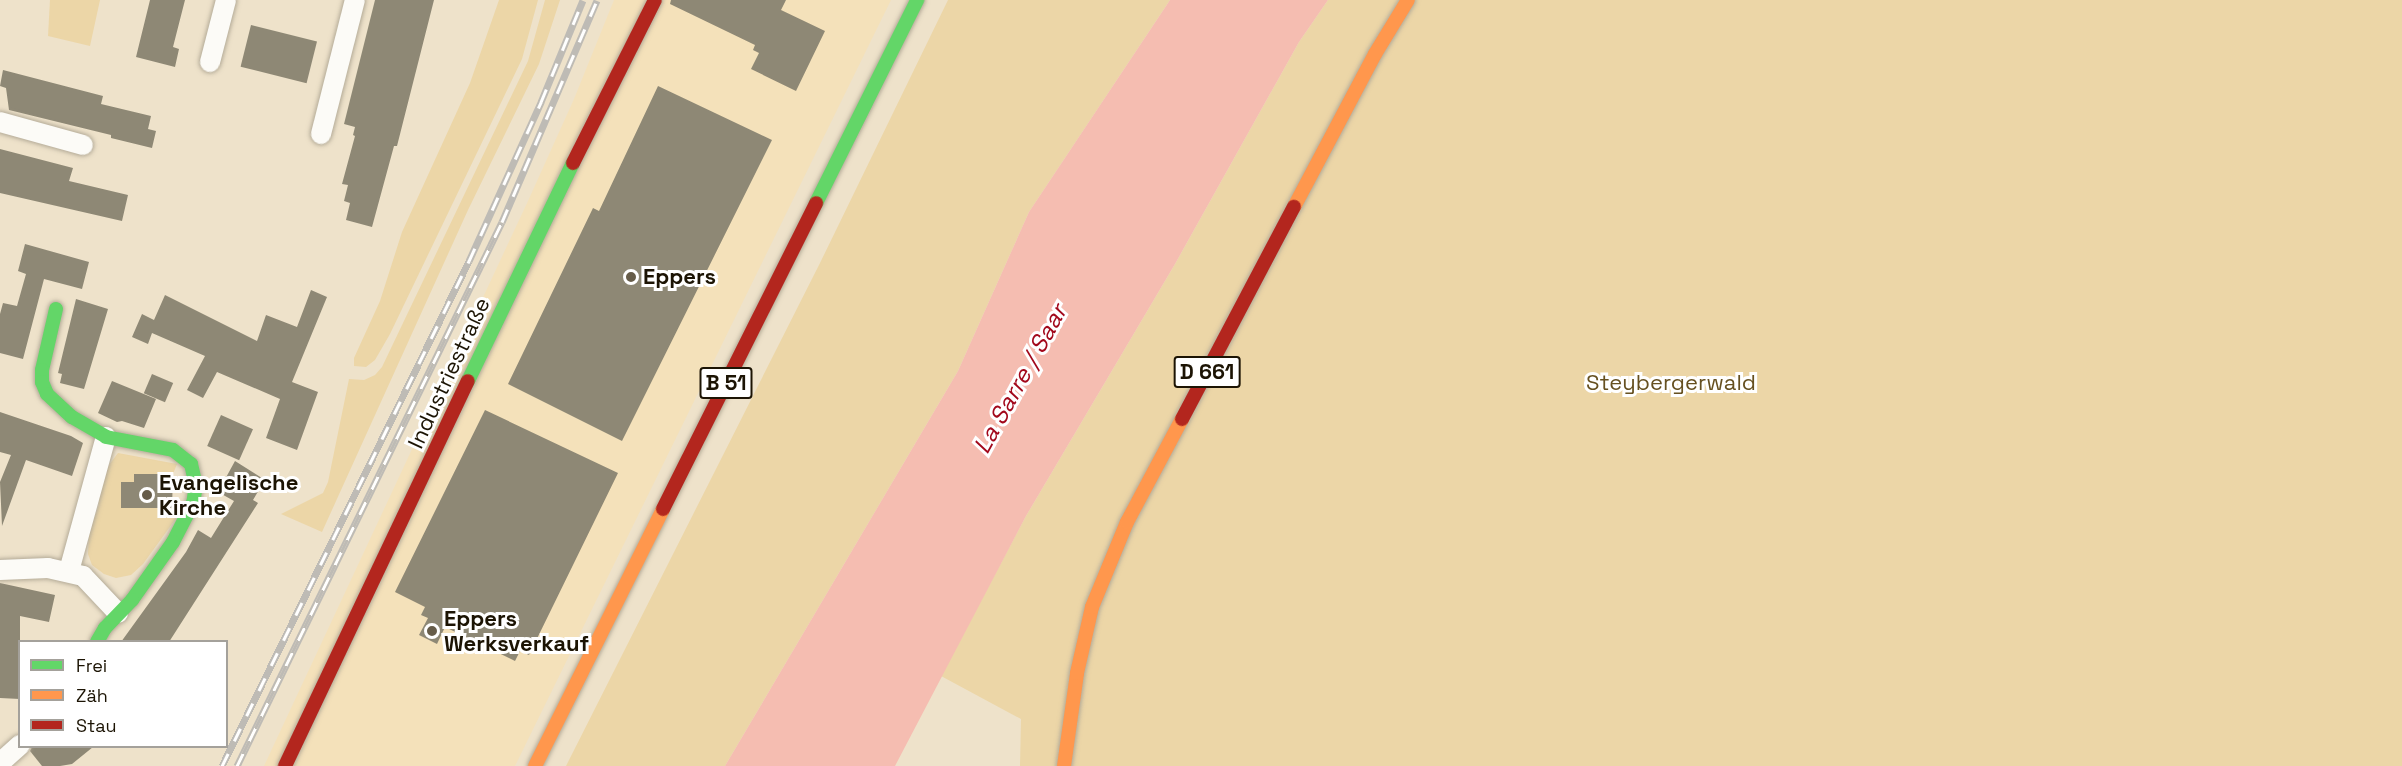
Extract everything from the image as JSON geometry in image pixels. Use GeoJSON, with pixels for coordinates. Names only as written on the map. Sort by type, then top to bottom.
{"type":"FeatureCollection","features":[{"type":"Feature","properties":{"kind":"main road","name":"Industriestraße"},"geometry":{"type":"LineString","coordinates":[[285,766],[548,213],[655,0]]}},
{"type":"Feature","properties":{"kind":"main road","name":"B 51"},"geometry":{"type":"LineString","coordinates":[[535,766],[917,0]]}},
{"type":"Feature","properties":{"kind":"main road","name":"D 661"},"geometry":{"type":"LineString","coordinates":[[1065,766],[1071,712],[1089,618],[1127,522],[1376,54],[1408,0]]}},
{"type":"Feature","properties":{"kind":"main road"},"geometry":{"type":"LineString","coordinates":[[56,309],[42,370],[42,382],[47,394],[72,417],[106,437],[172,450],[191,464],[196,485],[193,503],[173,543],[132,600],[118,613],[98,640]]}},
{"type":"Feature","properties":{"kind":"street"},"geometry":{"type":"LineString","coordinates":[[210,62],[226,0]]}},
{"type":"Feature","properties":{"kind":"street"},"geometry":{"type":"LineString","coordinates":[[321,134],[355,0]]}},
{"type":"Feature","properties":{"kind":"street"},"geometry":{"type":"LineString","coordinates":[[0,122],[83,145]]}},
{"type":"Feature","properties":{"kind":"street"},"geometry":{"type":"LineString","coordinates":[[69,571],[106,437]]}},
{"type":"Feature","properties":{"kind":"street"},"geometry":{"type":"LineString","coordinates":[[0,570],[48,568],[83,576],[94,585],[118,613]]}},
{"type":"Feature","properties":{"kind":"street"},"geometry":{"type":"LineString","coordinates":[[0,763],[18,747]]}},
{"type":"Feature","properties":{"kind":"shaded area","name":"Eppers"},"geometry":{"type":"Polygon","coordinates":[[[614,0],[891,0],[515,766],[264,766],[528,201],[574,99],[614,0]]]}},
{"type":"Feature","properties":{"kind":"green space"},"geometry":{"type":"Polygon","coordinates":[[[50,0],[100,0],[90,46],[48,36],[50,0]]]}},
{"type":"Feature","properties":{"kind":"green space"},"geometry":{"type":"Polygon","coordinates":[[[499,0],[538,0],[522,59],[390,334],[375,360],[366,367],[354,366],[354,358],[380,301],[402,232],[470,83],[499,0]]]}},
{"type":"Feature","properties":{"kind":"green space"},"geometry":{"type":"Polygon","coordinates":[[[545,0],[560,0],[539,64],[468,210],[322,532],[281,514],[323,493],[328,482],[349,379],[364,380],[375,375],[382,367],[528,61],[545,0]]]}},
{"type":"Feature","properties":{"kind":"green space"},"geometry":{"type":"Polygon","coordinates":[[[948,0],[1170,0],[1029,212],[958,371],[725,766],[566,766],[820,263],[948,0]]]}},
{"type":"Feature","properties":{"kind":"green space","name":"Steybergerwald"},"geometry":{"type":"Polygon","coordinates":[[[1328,0],[2402,0],[2402,766],[1020,766],[1021,719],[941,676],[1026,516],[1175,264],[1299,42],[1328,0]]]}},
{"type":"Feature","properties":{"kind":"green space"},"geometry":{"type":"Polygon","coordinates":[[[118,453],[177,464],[173,474],[134,474],[134,482],[121,483],[121,508],[173,508],[180,513],[143,564],[131,575],[116,578],[104,574],[92,565],[88,554],[89,533],[99,505],[99,489],[106,469],[118,453]]]}},
{"type":"Feature","properties":{"kind":"water","name":"La Sarre / Saar"},"geometry":{"type":"Polygon","coordinates":[[[1170,0],[1328,0],[1299,42],[1175,264],[1026,516],[895,766],[725,766],[958,371],[1029,212],[1170,0]]]}},
{"type":"Feature","properties":{"kind":"building"},"geometry":{"type":"Polygon","coordinates":[[[150,0],[185,0],[173,47],[179,49],[175,67],[136,57],[150,0]]]}},
{"type":"Feature","properties":{"kind":"building"},"geometry":{"type":"Polygon","coordinates":[[[375,0],[434,0],[397,146],[394,146],[372,227],[346,220],[350,203],[344,201],[348,185],[342,184],[355,136],[353,135],[355,127],[344,124],[375,0]]]}},
{"type":"Feature","properties":{"kind":"building"},"geometry":{"type":"Polygon","coordinates":[[[671,0],[786,0],[781,10],[825,31],[796,91],[751,69],[759,53],[753,50],[755,45],[670,4],[671,0]]]}},
{"type":"Feature","properties":{"kind":"building"},"geometry":{"type":"Polygon","coordinates":[[[251,25],[317,41],[307,83],[241,67],[251,25]]]}},
{"type":"Feature","properties":{"kind":"building"},"geometry":{"type":"Polygon","coordinates":[[[3,70],[103,96],[101,104],[151,116],[148,129],[156,131],[152,148],[111,138],[111,135],[9,110],[6,88],[0,86],[3,70]]]}},
{"type":"Feature","properties":{"kind":"building","name":"Eppers"},"geometry":{"type":"Polygon","coordinates":[[[658,86],[772,140],[622,441],[508,384],[593,208],[599,211],[658,86]]]}},
{"type":"Feature","properties":{"kind":"building"},"geometry":{"type":"Polygon","coordinates":[[[0,149],[73,168],[69,181],[128,195],[122,221],[0,193],[0,149]]]}},
{"type":"Feature","properties":{"kind":"building"},"geometry":{"type":"Polygon","coordinates":[[[25,244],[89,262],[82,289],[44,279],[23,359],[0,353],[0,314],[3,303],[17,306],[26,274],[18,271],[25,244]]]}},
{"type":"Feature","properties":{"kind":"building"},"geometry":{"type":"Polygon","coordinates":[[[311,290],[327,297],[292,382],[318,392],[297,450],[266,438],[280,399],[217,372],[203,398],[187,390],[205,356],[152,333],[148,344],[132,337],[142,314],[154,320],[165,295],[257,341],[266,315],[297,327],[311,290]]]}},
{"type":"Feature","properties":{"kind":"building"},"geometry":{"type":"Polygon","coordinates":[[[76,299],[108,309],[84,389],[60,383],[62,374],[58,373],[76,299]]]}},
{"type":"Feature","properties":{"kind":"building"},"geometry":{"type":"Polygon","coordinates":[[[152,374],[173,383],[165,402],[144,393],[152,374]]]}},
{"type":"Feature","properties":{"kind":"building"},"geometry":{"type":"Polygon","coordinates":[[[112,381],[156,399],[144,428],[122,421],[117,422],[98,413],[112,381]]]}},
{"type":"Feature","properties":{"kind":"building"},"geometry":{"type":"Polygon","coordinates":[[[485,410],[618,473],[529,655],[520,651],[515,661],[445,627],[437,644],[419,635],[428,618],[421,615],[425,607],[395,592],[485,410]]]}},
{"type":"Feature","properties":{"kind":"building"},"geometry":{"type":"Polygon","coordinates":[[[0,412],[71,436],[83,443],[72,476],[26,460],[2,526],[0,482],[11,455],[0,452],[0,412]]]}},
{"type":"Feature","properties":{"kind":"building"},"geometry":{"type":"Polygon","coordinates":[[[221,415],[253,429],[239,460],[207,446],[221,415]]]}},
{"type":"Feature","properties":{"kind":"building"},"geometry":{"type":"Polygon","coordinates":[[[235,461],[265,480],[253,500],[258,503],[170,640],[122,640],[186,552],[198,530],[211,538],[234,501],[218,492],[235,461]]]}},
{"type":"Feature","properties":{"kind":"building","name":"Evangelische Kirche"},"geometry":{"type":"Polygon","coordinates":[[[134,474],[173,474],[172,508],[121,508],[121,482],[134,482],[134,474]]]}},
{"type":"Feature","properties":{"kind":"building"},"geometry":{"type":"Polygon","coordinates":[[[0,583],[55,595],[49,622],[20,616],[18,699],[0,698],[0,583]]]}},
{"type":"Feature","properties":{"kind":"building"},"geometry":{"type":"Polygon","coordinates":[[[32,748],[92,748],[72,764],[60,766],[42,766],[30,751],[32,748]]]}},
{"type":"Feature","properties":{"kind":"railway"},"geometry":{"type":"LineString","coordinates":[[222,766],[469,261],[541,102],[583,0]]}},
{"type":"Feature","properties":{"kind":"railway"},"geometry":{"type":"LineString","coordinates":[[237,766],[502,222],[597,0]]}},
{"type":"Feature","properties":{"kind":"traffic: fast"},"geometry":{"type":"LineString","coordinates":[[816,203],[917,0]]}},
{"type":"Feature","properties":{"kind":"traffic: fast"},"geometry":{"type":"LineString","coordinates":[[468,381],[573,163]]}},
{"type":"Feature","properties":{"kind":"traffic: fast"},"geometry":{"type":"LineString","coordinates":[[56,309],[42,370],[42,382],[47,394],[72,417],[106,437],[173,450],[191,464],[196,485],[193,503],[173,542],[132,600],[105,628],[98,640]]}},
{"type":"Feature","properties":{"kind":"traffic: slow"},"geometry":{"type":"LineString","coordinates":[[1294,207],[1375,54],[1408,0]]}},
{"type":"Feature","properties":{"kind":"traffic: slow"},"geometry":{"type":"LineString","coordinates":[[1064,766],[1077,673],[1092,607],[1127,522],[1182,419]]}},
{"type":"Feature","properties":{"kind":"traffic: slow"},"geometry":{"type":"LineString","coordinates":[[535,766],[663,509]]}},
{"type":"Feature","properties":{"kind":"traffic: jam"},"geometry":{"type":"LineString","coordinates":[[573,163],[655,0]]}},
{"type":"Feature","properties":{"kind":"traffic: jam"},"geometry":{"type":"LineString","coordinates":[[663,509],[816,203]]}},
{"type":"Feature","properties":{"kind":"traffic: jam"},"geometry":{"type":"LineString","coordinates":[[1182,419],[1294,207]]}},
{"type":"Feature","properties":{"kind":"traffic: jam"},"geometry":{"type":"LineString","coordinates":[[285,766],[468,381]]}},
{"type":"Feature","properties":{"kind":"place","name":"Eppers"},"geometry":{"type":"Point","coordinates":[631,277]}},
{"type":"Feature","properties":{"kind":"place","name":"Evangelische Kirche"},"geometry":{"type":"Point","coordinates":[147,495]}},
{"type":"Feature","properties":{"kind":"place","name":"Eppers Werksverkauf"},"geometry":{"type":"Point","coordinates":[432,631]}}]}
